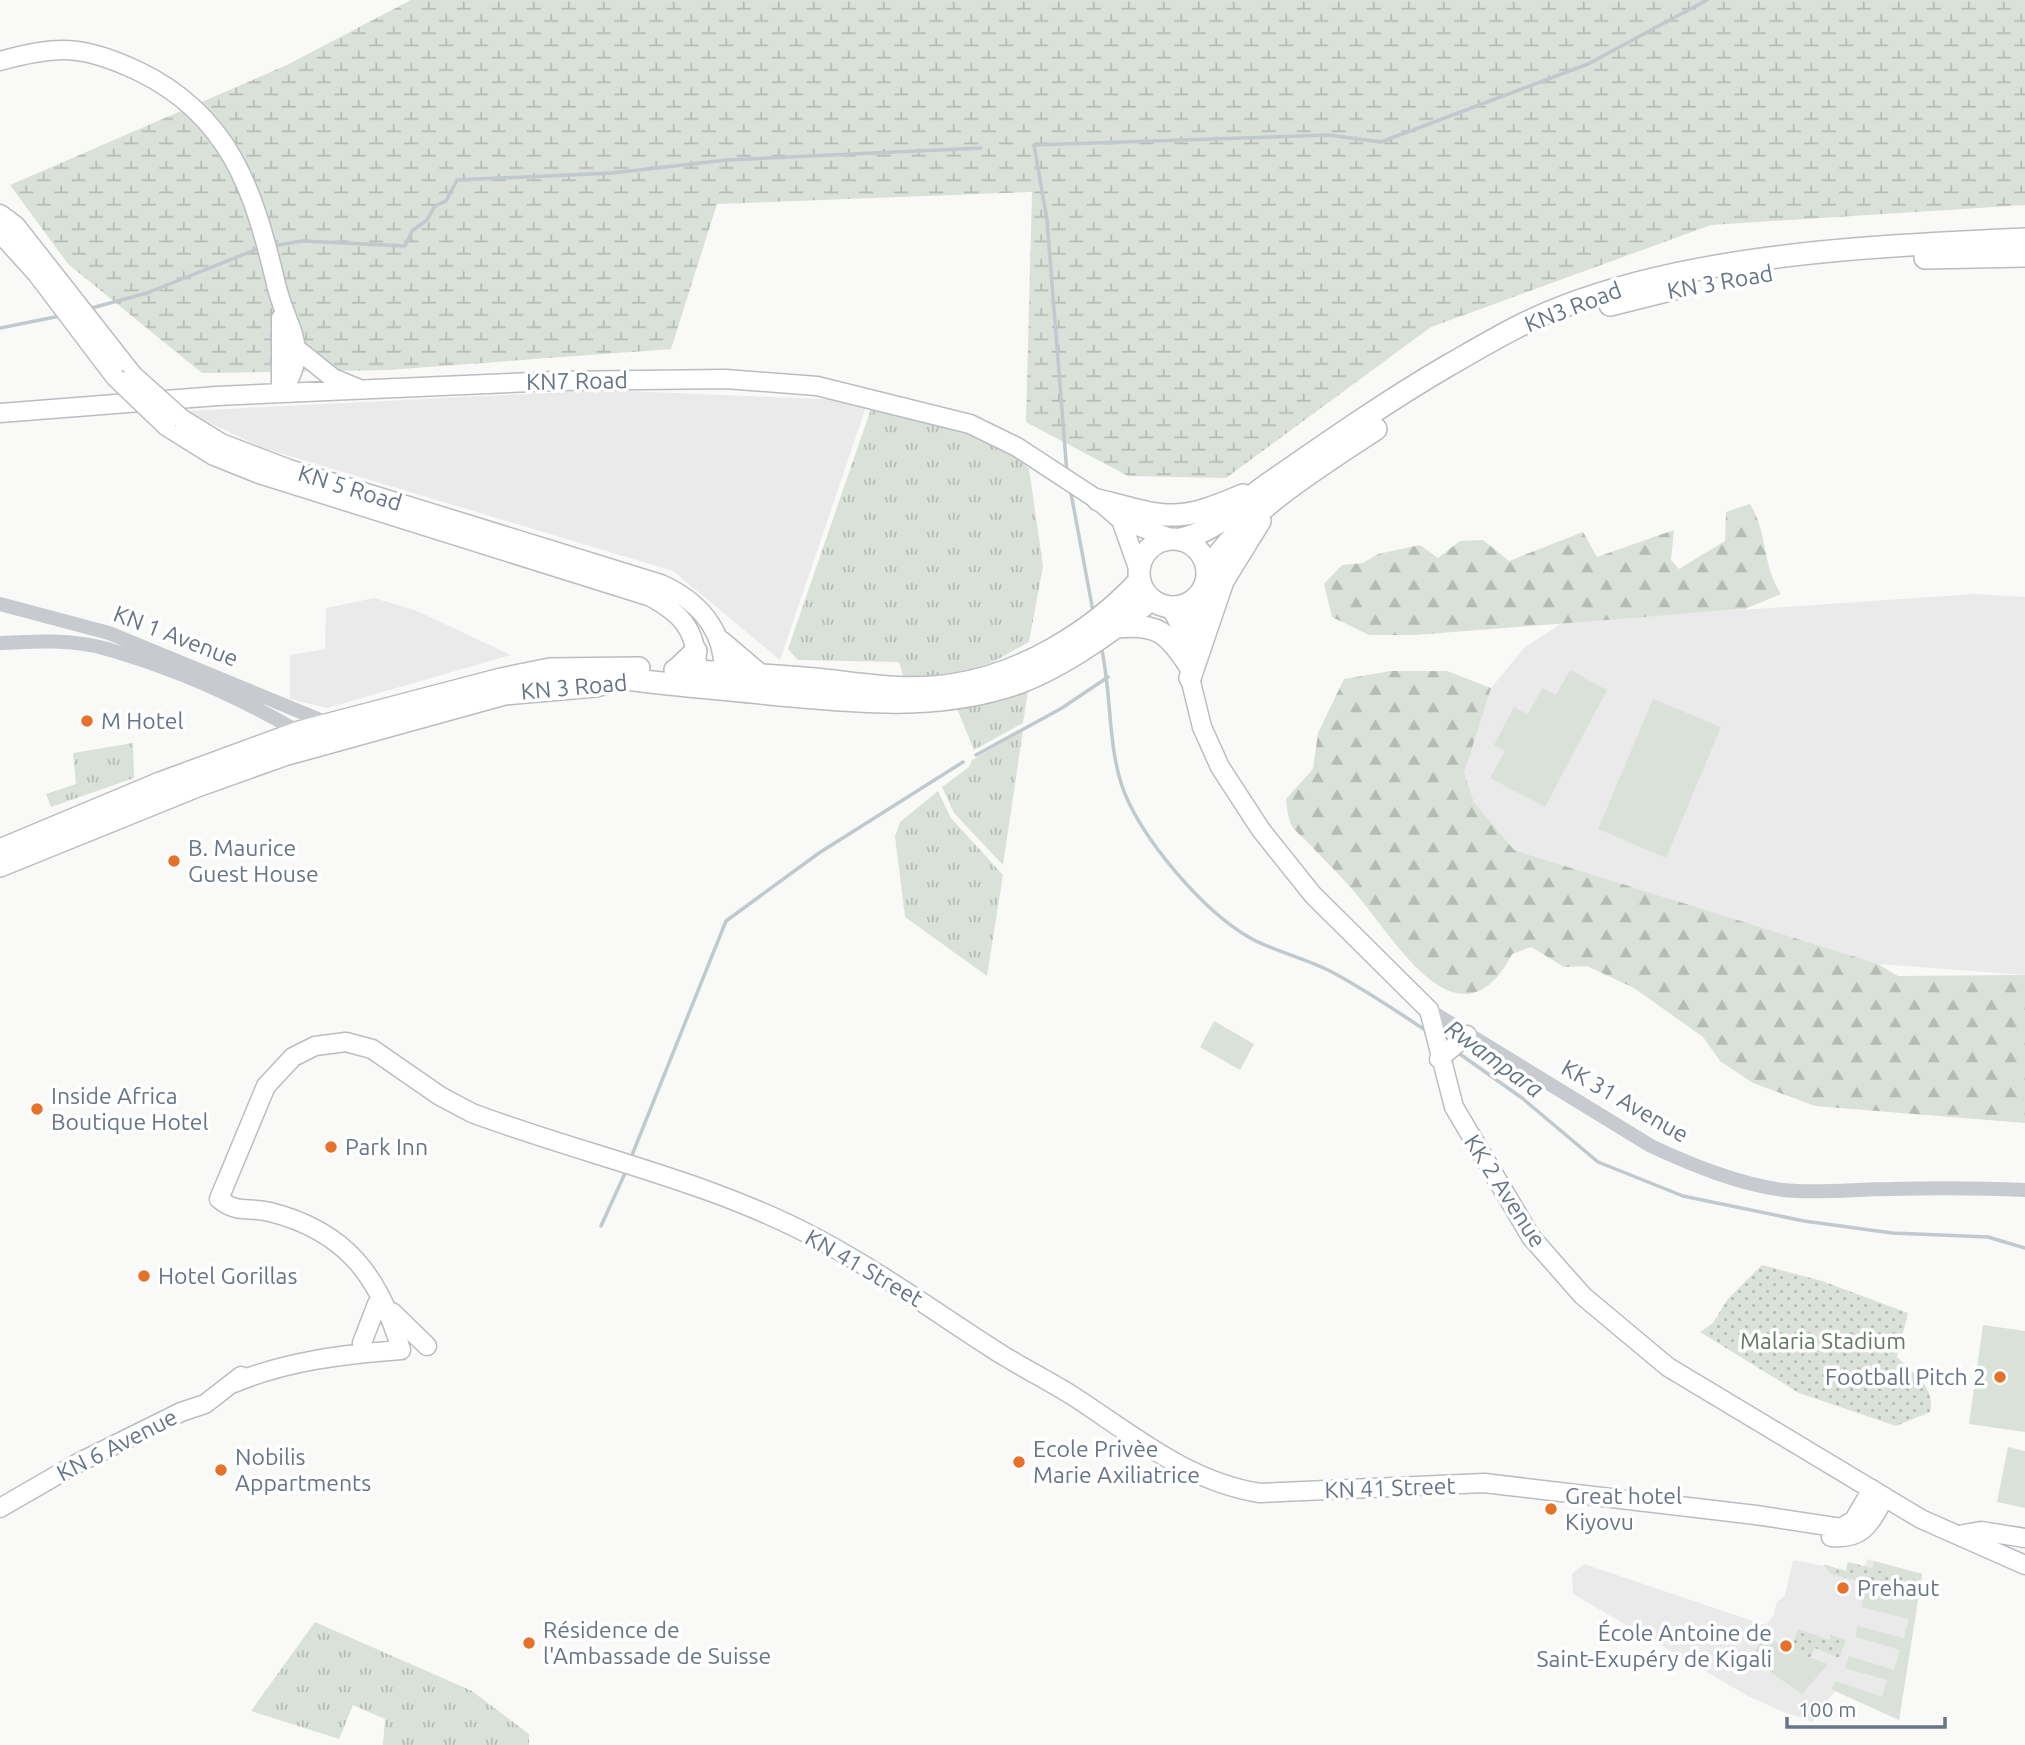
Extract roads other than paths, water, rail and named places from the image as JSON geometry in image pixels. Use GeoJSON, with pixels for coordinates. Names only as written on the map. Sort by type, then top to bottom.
{"type":"FeatureCollection","features":[{"type":"Feature","properties":{"kind":"highway","name":"KN3 Road"},"geometry":{"type":"LineString","coordinates":[[1177,539],[1209,529],[1271,493],[1446,367],[1504,334],[1564,306],[1639,282],[1776,258],[1860,249],[2025,239]]}},
{"type":"Feature","properties":{"kind":"highway","name":"KN 3 Road"},"geometry":{"type":"LineString","coordinates":[[1207,570],[1233,535],[1271,493],[1447,382],[1541,330],[1600,307],[1668,290],[1771,272],[1921,258],[2025,256]]}},
{"type":"Feature","properties":{"kind":"highway"},"geometry":{"type":"LineString","coordinates":[[1098,500],[1160,515],[1191,515],[1271,493]]}},
{"type":"Feature","properties":{"kind":"highway"},"geometry":{"type":"LineString","coordinates":[[1190,671],[1223,581],[1271,493]]}},
{"type":"Feature","properties":{"kind":"highway"},"geometry":{"type":"LineString","coordinates":[[1177,539],[1200,552],[1207,570],[1204,589],[1197,598],[1183,607],[1171,608],[1150,600],[1139,574],[1150,547],[1177,539]]}},
{"type":"Feature","properties":{"kind":"highway","name":"KN 3 Road"},"geometry":{"type":"LineString","coordinates":[[723,681],[760,675],[895,689],[953,685],[1011,670],[1113,609],[1139,574]]}},
{"type":"Feature","properties":{"kind":"highway","name":"KN 3 Road"},"geometry":{"type":"LineString","coordinates":[[0,850],[160,783],[299,732],[501,679],[550,669],[621,667],[691,670],[723,681],[873,703],[948,700],[1007,687],[1077,652],[1118,627],[1150,600]]}},
{"type":"Feature","properties":{"kind":"highway"},"geometry":{"type":"LineString","coordinates":[[1118,627],[1138,625],[1164,633],[1190,671]]}},
{"type":"Feature","properties":{"kind":"highway"},"geometry":{"type":"LineString","coordinates":[[721,642],[760,675]]}},
{"type":"Feature","properties":{"kind":"highway","name":"KN 3 Road"},"geometry":{"type":"LineString","coordinates":[[0,866],[200,785],[284,755],[395,722],[505,694],[595,686],[691,670]]}},
{"type":"Feature","properties":{"kind":"main road"},"geometry":{"type":"LineString","coordinates":[[0,61],[41,51],[77,48],[107,56],[159,81],[189,101],[229,150],[248,185],[281,304],[290,351],[293,375],[281,393]]}},
{"type":"Feature","properties":{"kind":"main road","name":"KN 5 Road"},"geometry":{"type":"LineString","coordinates":[[0,214],[16,226],[75,312],[124,376],[214,456],[259,474],[651,597],[669,607],[688,625],[691,670]]}},
{"type":"Feature","properties":{"kind":"main road","name":"KN 5 Road"},"geometry":{"type":"LineString","coordinates":[[0,233],[75,312]]}},
{"type":"Feature","properties":{"kind":"main road"},"geometry":{"type":"LineString","coordinates":[[290,351],[333,378],[360,389]]}},
{"type":"Feature","properties":{"kind":"main road"},"geometry":{"type":"LineString","coordinates":[[218,396],[271,377],[290,351]]}},
{"type":"Feature","properties":{"kind":"main road","name":"KN7 Road"},"geometry":{"type":"LineString","coordinates":[[0,413],[218,396],[360,389],[669,379],[726,379],[817,386],[970,424],[1017,447],[1098,500],[1121,520],[1177,539]]}},
{"type":"Feature","properties":{"kind":"main road","name":"KN 5 Road"},"geometry":{"type":"LineString","coordinates":[[174,423],[289,470],[661,584],[679,592],[701,610],[721,642],[723,681]]}},
{"type":"Feature","properties":{"kind":"main road","name":"KN7 Road"},"geometry":{"type":"LineString","coordinates":[[1121,520],[1139,574]]}},
{"type":"Feature","properties":{"kind":"main road"},"geometry":{"type":"LineString","coordinates":[[1197,598],[1189,642],[1190,671],[1196,707],[1208,745],[1261,830],[1312,895],[1429,1010]]}},
{"type":"Feature","properties":{"kind":"main road"},"geometry":{"type":"LineString","coordinates":[[1171,608],[1189,642]]}},
{"type":"Feature","properties":{"kind":"main road","name":"KK 2 Avenue"},"geometry":{"type":"LineString","coordinates":[[1429,1010],[1439,1059],[1454,1107],[1478,1152],[1531,1237],[1583,1296],[1668,1367],[1921,1519],[2025,1566]]}},
{"type":"Feature","properties":{"kind":"main road"},"geometry":{"type":"LineString","coordinates":[[1439,1059],[1468,1035]]}},
{"type":"Feature","properties":{"kind":"main road","name":"KN 41 Street"},"geometry":{"type":"LineString","coordinates":[[395,1345],[381,1304],[351,1262],[348,1250],[315,1229],[268,1211],[232,1209],[219,1199],[266,1086],[293,1058],[315,1046],[332,1042],[363,1045],[384,1054],[440,1096],[472,1113],[734,1201],[813,1236],[912,1293],[1005,1357],[1070,1394],[1188,1472],[1212,1482],[1259,1493],[1484,1483],[1846,1528],[1878,1493]]}},
{"type":"Feature","properties":{"kind":"main road"},"geometry":{"type":"LineString","coordinates":[[362,1343],[381,1304],[427,1346]]}},
{"type":"Feature","properties":{"kind":"main road","name":"KN 6 Avenue"},"geometry":{"type":"LineString","coordinates":[[0,1508],[78,1463],[181,1412],[205,1404],[251,1367],[320,1349],[362,1343],[395,1345]]}},
{"type":"Feature","properties":{"kind":"main road","name":"KN 6 Avenue"},"geometry":{"type":"LineString","coordinates":[[234,1383],[303,1362],[395,1345]]}},
{"type":"Feature","properties":{"kind":"main road"},"geometry":{"type":"LineString","coordinates":[[1958,1535],[1981,1531],[2025,1538]]}},
{"type":"Feature","properties":{"kind":"street","name":"KN 1 Avenue"},"geometry":{"type":"LineString","coordinates":[[0,604],[109,633],[332,724]]}},
{"type":"Feature","properties":{"kind":"street","name":"KN 1 Avenue"},"geometry":{"type":"LineString","coordinates":[[0,643],[67,642],[106,648],[233,695],[299,732]]}},
{"type":"Feature","properties":{"kind":"street","name":"KK 31 Avenue"},"geometry":{"type":"LineString","coordinates":[[1429,1010],[1651,1146],[1688,1163],[1782,1189],[1823,1192],[2025,1189]]}},
{"type":"Feature","properties":{"kind":"waterway"},"geometry":{"type":"LineString","coordinates":[[1067,474],[1047,220],[1034,145],[1328,135],[1381,142],[1588,64],[1707,0]]}},
{"type":"Feature","properties":{"kind":"waterway"},"geometry":{"type":"LineString","coordinates":[[273,246],[302,241],[405,246],[412,231],[427,220],[435,206],[446,201],[457,180],[612,173],[727,160],[981,148]]}},
{"type":"Feature","properties":{"kind":"waterway"},"geometry":{"type":"LineString","coordinates":[[88,309],[147,293],[257,249]]}},
{"type":"Feature","properties":{"kind":"waterway"},"geometry":{"type":"LineString","coordinates":[[0,328],[60,316]]}},
{"type":"Feature","properties":{"kind":"waterway"},"geometry":{"type":"LineString","coordinates":[[1070,488],[1093,611]]}},
{"type":"Feature","properties":{"kind":"waterway","name":"Rwampara"},"geometry":{"type":"LineString","coordinates":[[1101,646],[1113,746],[1122,785],[1139,821],[1183,880],[1236,929],[1254,940],[1341,977],[1428,1032]]}},
{"type":"Feature","properties":{"kind":"waterway"},"geometry":{"type":"LineString","coordinates":[[976,755],[1062,708],[1108,677]]}},
{"type":"Feature","properties":{"kind":"waterway"},"geometry":{"type":"LineString","coordinates":[[630,1160],[726,921],[819,853],[963,762]]}},
{"type":"Feature","properties":{"kind":"waterway","name":"Rwampara"},"geometry":{"type":"LineString","coordinates":[[1457,1052],[1522,1098],[1598,1162],[1683,1196],[1804,1221],[1892,1233],[1988,1237],[2025,1248]]}},
{"type":"Feature","properties":{"kind":"waterway"},"geometry":{"type":"LineString","coordinates":[[601,1226],[626,1171]]}},
{"type":"Feature","properties":{"kind":"place","name":"M Hotel"},"geometry":{"type":"Point","coordinates":[87,721]}},
{"type":"Feature","properties":{"kind":"place","name":"B. Maurice Guest House"},"geometry":{"type":"Point","coordinates":[174,861]}},
{"type":"Feature","properties":{"kind":"place","name":"Inside Africa Boutique Hotel"},"geometry":{"type":"Point","coordinates":[37,1109]}},
{"type":"Feature","properties":{"kind":"place","name":"Park Inn"},"geometry":{"type":"Point","coordinates":[331,1147]}},
{"type":"Feature","properties":{"kind":"place","name":"Hotel Gorillas"},"geometry":{"type":"Point","coordinates":[144,1276]}},
{"type":"Feature","properties":{"kind":"place","name":"Football Pitch 2"},"geometry":{"type":"Point","coordinates":[2000,1377]}},
{"type":"Feature","properties":{"kind":"place","name":"Ecole Privèe Marie Axiliatrice"},"geometry":{"type":"Point","coordinates":[1019,1462]}},
{"type":"Feature","properties":{"kind":"place","name":"Nobilis Appartments"},"geometry":{"type":"Point","coordinates":[221,1470]}},
{"type":"Feature","properties":{"kind":"place","name":"Great hotel Kiyovu"},"geometry":{"type":"Point","coordinates":[1551,1509]}},
{"type":"Feature","properties":{"kind":"place","name":"Prehaut"},"geometry":{"type":"Point","coordinates":[1843,1588]}},
{"type":"Feature","properties":{"kind":"place","name":"Résidence de l'Ambassade de Suisse"},"geometry":{"type":"Point","coordinates":[529,1643]}},
{"type":"Feature","properties":{"kind":"place","name":"École Antoine de Saint-Exupéry de Kigali"},"geometry":{"type":"Point","coordinates":[1786,1646]}},
{"type":"Feature","properties":{"kind":"park label","name":"Malaria Stadium"},"geometry":{"type":"Point","coordinates":[1823,1341]}}]}
